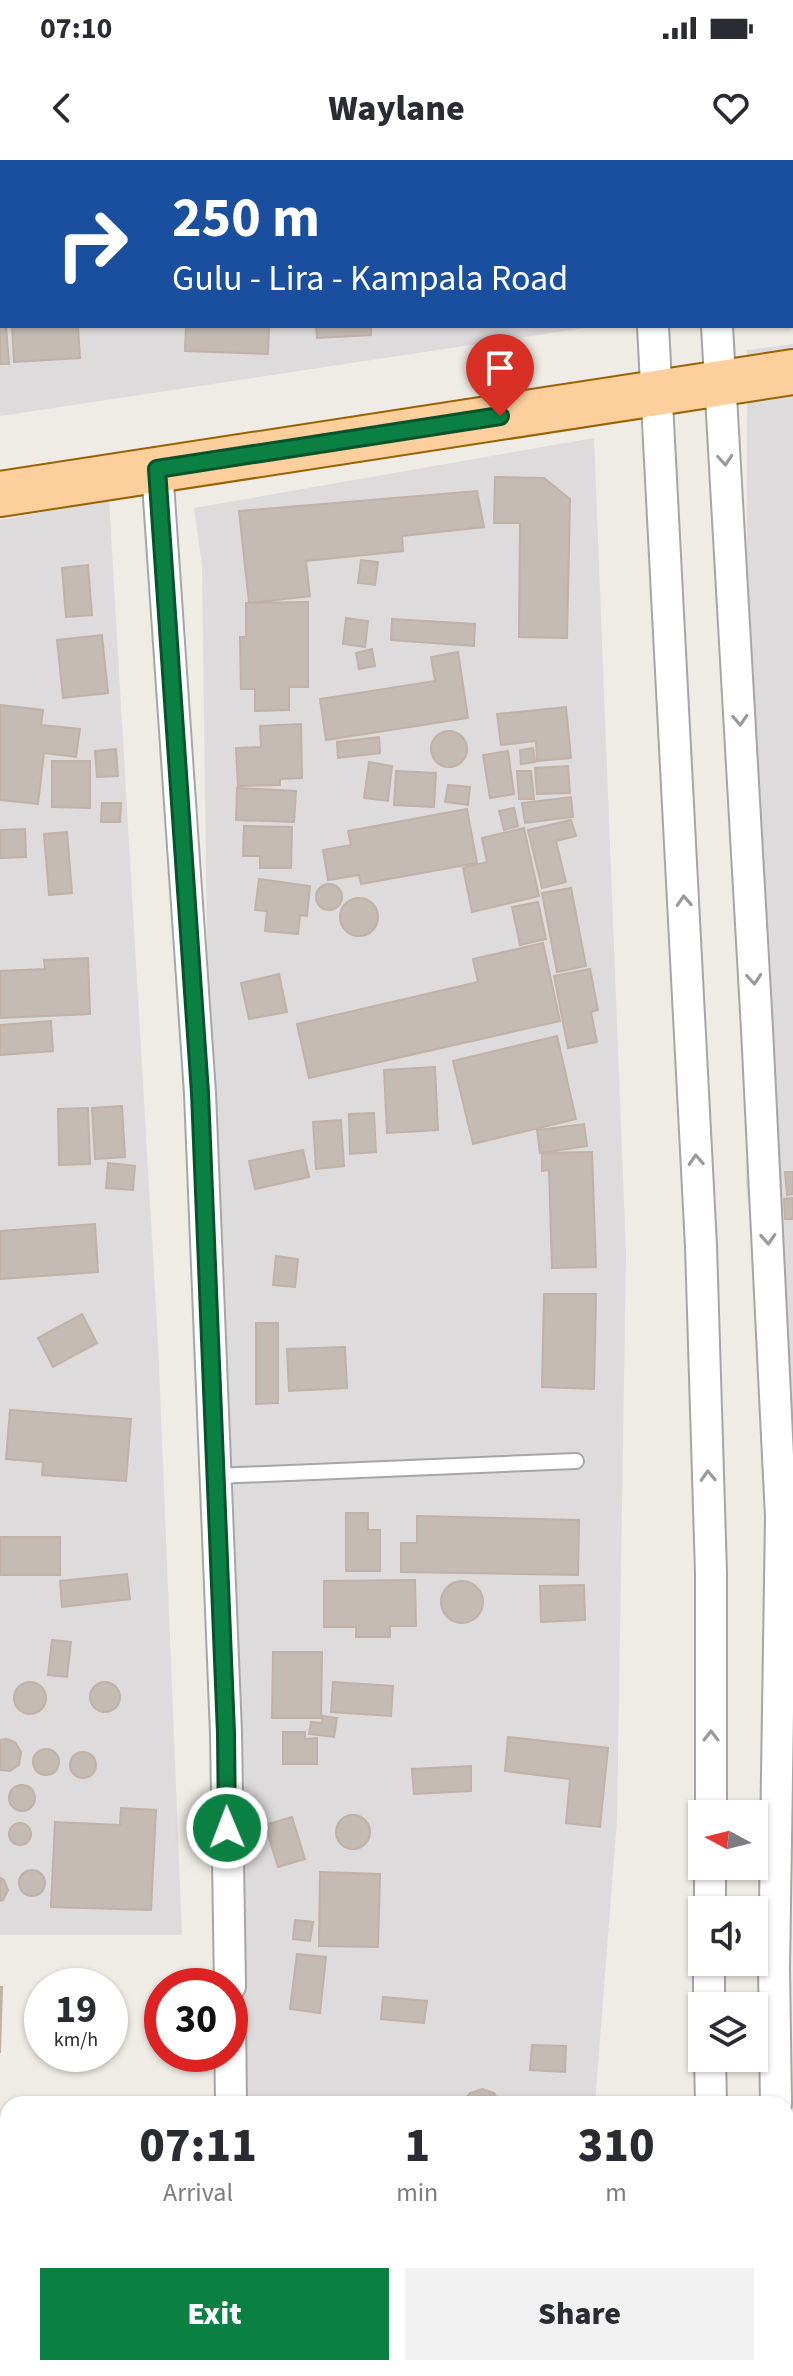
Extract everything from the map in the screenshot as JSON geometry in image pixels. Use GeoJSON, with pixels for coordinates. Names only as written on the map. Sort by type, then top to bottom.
{"type":"FeatureCollection","features":[{"type":"Feature","properties":{"kind":"main road"},"geometry":{"type":"LineString","coordinates":[[0,494],[793,372]]}},
{"type":"Feature","properties":{"kind":"street"},"geometry":{"type":"LineString","coordinates":[[653,328],[701,1246],[711,1573],[711,1800]]}},
{"type":"Feature","properties":{"kind":"street"},"geometry":{"type":"LineString","coordinates":[[717,328],[781,1517],[774,1969],[776,2096]]}},
{"type":"Feature","properties":{"kind":"street"},"geometry":{"type":"LineString","coordinates":[[157,469],[200,1093],[226,1733],[230,1968]]}},
{"type":"Feature","properties":{"kind":"street"},"geometry":{"type":"LineString","coordinates":[[231,2072],[231,2096]]}},
{"type":"Feature","properties":{"kind":"street"},"geometry":{"type":"LineString","coordinates":[[710,2072],[711,2096]]}},
{"type":"Feature","properties":{"kind":"lane"},"geometry":{"type":"LineString","coordinates":[[216,1476],[576,1461]]}},
{"type":"Feature","properties":{"kind":"shaded area"},"geometry":{"type":"Polygon","coordinates":[[[0,328],[584,328],[0,416],[0,328]]]}},
{"type":"Feature","properties":{"kind":"shaded area"},"geometry":{"type":"Polygon","coordinates":[[[793,344],[793,1595],[746,1186],[747,350],[793,344]]]}},
{"type":"Feature","properties":{"kind":"shaded area"},"geometry":{"type":"Polygon","coordinates":[[[594,438],[626,1254],[617,1819],[596,2096],[223,2096],[227,2072],[248,2072],[248,1968],[221,1968],[202,565],[194,508],[594,438]]]}},
{"type":"Feature","properties":{"kind":"shaded area"},"geometry":{"type":"Polygon","coordinates":[[[109,500],[158,1342],[182,1935],[0,1935],[0,520],[109,500]]]}},
{"type":"Feature","properties":{"kind":"building"},"geometry":{"type":"Polygon","coordinates":[[[0,328],[6,328],[9,364],[0,364],[0,328]]]}},
{"type":"Feature","properties":{"kind":"building"},"geometry":{"type":"Polygon","coordinates":[[[12,328],[78,328],[80,358],[14,362],[12,328]]]}},
{"type":"Feature","properties":{"kind":"building"},"geometry":{"type":"Polygon","coordinates":[[[186,328],[269,328],[268,354],[185,351],[186,328]]]}},
{"type":"Feature","properties":{"kind":"building"},"geometry":{"type":"Polygon","coordinates":[[[316,328],[371,328],[371,335],[317,338],[316,328]]]}},
{"type":"Feature","properties":{"kind":"building"},"geometry":{"type":"Polygon","coordinates":[[[495,477],[544,478],[570,499],[567,638],[519,637],[520,523],[494,523],[495,477]]]}},
{"type":"Feature","properties":{"kind":"building"},"geometry":{"type":"Polygon","coordinates":[[[477,491],[484,527],[402,536],[403,551],[306,561],[310,596],[249,603],[239,511],[477,491]]]}},
{"type":"Feature","properties":{"kind":"building"},"geometry":{"type":"Polygon","coordinates":[[[361,560],[378,562],[375,585],[358,583],[361,560]]]}},
{"type":"Feature","properties":{"kind":"building"},"geometry":{"type":"Polygon","coordinates":[[[88,565],[92,615],[66,617],[62,568],[88,565]]]}},
{"type":"Feature","properties":{"kind":"building"},"geometry":{"type":"Polygon","coordinates":[[[308,602],[308,687],[289,687],[289,710],[255,711],[255,689],[241,689],[240,637],[246,637],[246,603],[308,602]]]}},
{"type":"Feature","properties":{"kind":"building"},"geometry":{"type":"Polygon","coordinates":[[[346,618],[368,621],[365,647],[343,644],[346,618]]]}},
{"type":"Feature","properties":{"kind":"building"},"geometry":{"type":"Polygon","coordinates":[[[392,619],[475,624],[474,646],[391,640],[392,619]]]}},
{"type":"Feature","properties":{"kind":"building"},"geometry":{"type":"Polygon","coordinates":[[[102,635],[108,693],[63,698],[57,640],[102,635]]]}},
{"type":"Feature","properties":{"kind":"building"},"geometry":{"type":"Polygon","coordinates":[[[372,649],[375,666],[359,669],[356,653],[372,649]]]}},
{"type":"Feature","properties":{"kind":"building"},"geometry":{"type":"Polygon","coordinates":[[[458,652],[468,718],[326,740],[320,699],[435,681],[431,657],[458,652]]]}},
{"type":"Feature","properties":{"kind":"building"},"geometry":{"type":"Polygon","coordinates":[[[0,705],[43,710],[41,725],[80,729],[76,757],[44,753],[38,804],[0,800],[0,705]]]}},
{"type":"Feature","properties":{"kind":"building"},"geometry":{"type":"Polygon","coordinates":[[[566,707],[571,758],[537,761],[536,741],[501,745],[497,714],[566,707]]]}},
{"type":"Feature","properties":{"kind":"building"},"geometry":{"type":"Polygon","coordinates":[[[301,724],[302,778],[280,779],[280,785],[238,786],[236,748],[261,747],[260,726],[301,724]]]}},
{"type":"Feature","properties":{"kind":"building"},"geometry":{"type":"Polygon","coordinates":[[[449,731],[462,736],[467,749],[462,762],[449,767],[436,762],[431,749],[436,736],[449,731]]]}},
{"type":"Feature","properties":{"kind":"building"},"geometry":{"type":"Polygon","coordinates":[[[379,737],[380,753],[338,758],[337,742],[379,737]]]}},
{"type":"Feature","properties":{"kind":"building"},"geometry":{"type":"Polygon","coordinates":[[[533,748],[535,762],[521,764],[520,750],[533,748]]]}},
{"type":"Feature","properties":{"kind":"building"},"geometry":{"type":"Polygon","coordinates":[[[116,749],[118,776],[97,777],[95,751],[116,749]]]}},
{"type":"Feature","properties":{"kind":"building"},"geometry":{"type":"Polygon","coordinates":[[[508,751],[514,794],[490,798],[483,755],[508,751]]]}},
{"type":"Feature","properties":{"kind":"building"},"geometry":{"type":"Polygon","coordinates":[[[52,761],[90,761],[90,808],[52,807],[52,761]]]}},
{"type":"Feature","properties":{"kind":"building"},"geometry":{"type":"Polygon","coordinates":[[[369,762],[392,766],[388,801],[364,798],[369,762]]]}},
{"type":"Feature","properties":{"kind":"building"},"geometry":{"type":"Polygon","coordinates":[[[568,766],[570,793],[537,794],[535,768],[568,766]]]}},
{"type":"Feature","properties":{"kind":"building"},"geometry":{"type":"Polygon","coordinates":[[[396,771],[436,773],[434,807],[394,805],[396,771]]]}},
{"type":"Feature","properties":{"kind":"building"},"geometry":{"type":"Polygon","coordinates":[[[517,771],[531,771],[534,799],[519,799],[517,771]]]}},
{"type":"Feature","properties":{"kind":"building"},"geometry":{"type":"Polygon","coordinates":[[[448,785],[470,787],[468,805],[445,802],[448,785]]]}},
{"type":"Feature","properties":{"kind":"building"},"geometry":{"type":"Polygon","coordinates":[[[237,788],[296,791],[294,822],[236,820],[237,788]]]}},
{"type":"Feature","properties":{"kind":"building"},"geometry":{"type":"Polygon","coordinates":[[[571,797],[573,817],[525,823],[522,803],[571,797]]]}},
{"type":"Feature","properties":{"kind":"building"},"geometry":{"type":"Polygon","coordinates":[[[102,803],[121,803],[120,822],[101,822],[102,803]]]}},
{"type":"Feature","properties":{"kind":"building"},"geometry":{"type":"Polygon","coordinates":[[[514,808],[518,826],[504,830],[499,811],[514,808]]]}},
{"type":"Feature","properties":{"kind":"building"},"geometry":{"type":"Polygon","coordinates":[[[467,809],[477,863],[361,884],[359,875],[328,880],[323,850],[351,845],[348,831],[467,809]]]}},
{"type":"Feature","properties":{"kind":"building"},"geometry":{"type":"Polygon","coordinates":[[[571,820],[576,836],[556,841],[566,882],[542,888],[528,830],[571,820]]]}},
{"type":"Feature","properties":{"kind":"building"},"geometry":{"type":"Polygon","coordinates":[[[244,826],[292,827],[291,868],[260,868],[260,856],[243,856],[244,826]]]}},
{"type":"Feature","properties":{"kind":"building"},"geometry":{"type":"Polygon","coordinates":[[[524,828],[539,896],[472,912],[463,868],[487,862],[482,838],[524,828]]]}},
{"type":"Feature","properties":{"kind":"building"},"geometry":{"type":"Polygon","coordinates":[[[25,829],[26,857],[0,858],[0,830],[25,829]]]}},
{"type":"Feature","properties":{"kind":"building"},"geometry":{"type":"Polygon","coordinates":[[[67,832],[72,893],[49,895],[44,834],[67,832]]]}},
{"type":"Feature","properties":{"kind":"building"},"geometry":{"type":"Polygon","coordinates":[[[259,879],[310,886],[307,916],[300,915],[298,934],[265,931],[267,911],[255,910],[259,879]]]}},
{"type":"Feature","properties":{"kind":"building"},"geometry":{"type":"Polygon","coordinates":[[[329,884],[338,888],[342,897],[338,906],[329,910],[320,906],[316,897],[320,888],[329,884]]]}},
{"type":"Feature","properties":{"kind":"building"},"geometry":{"type":"Polygon","coordinates":[[[571,888],[586,966],[557,972],[542,893],[571,888]]]}},
{"type":"Feature","properties":{"kind":"building"},"geometry":{"type":"Polygon","coordinates":[[[359,898],[372,904],[378,917],[372,930],[359,936],[346,930],[340,917],[346,904],[359,898]]]}},
{"type":"Feature","properties":{"kind":"building"},"geometry":{"type":"Polygon","coordinates":[[[538,902],[546,939],[520,945],[512,907],[538,902]]]}},
{"type":"Feature","properties":{"kind":"building"},"geometry":{"type":"Polygon","coordinates":[[[543,943],[560,1021],[309,1078],[297,1024],[478,982],[473,959],[543,943]]]}},
{"type":"Feature","properties":{"kind":"building"},"geometry":{"type":"Polygon","coordinates":[[[88,958],[90,1014],[0,1018],[0,971],[45,969],[44,960],[88,958]]]}},
{"type":"Feature","properties":{"kind":"building"},"geometry":{"type":"Polygon","coordinates":[[[590,969],[598,1010],[591,1012],[597,1042],[568,1048],[554,976],[590,969]]]}},
{"type":"Feature","properties":{"kind":"building"},"geometry":{"type":"Polygon","coordinates":[[[279,974],[287,1012],[249,1019],[241,983],[279,974]]]}},
{"type":"Feature","properties":{"kind":"building"},"geometry":{"type":"Polygon","coordinates":[[[51,1021],[53,1051],[0,1055],[0,1025],[51,1021]]]}},
{"type":"Feature","properties":{"kind":"building"},"geometry":{"type":"Polygon","coordinates":[[[557,1036],[576,1119],[473,1144],[453,1061],[557,1036]]]}},
{"type":"Feature","properties":{"kind":"building"},"geometry":{"type":"Polygon","coordinates":[[[435,1067],[438,1130],[387,1133],[384,1070],[435,1067]]]}},
{"type":"Feature","properties":{"kind":"building"},"geometry":{"type":"Polygon","coordinates":[[[122,1106],[125,1157],[95,1159],[92,1108],[122,1106]]]}},
{"type":"Feature","properties":{"kind":"building"},"geometry":{"type":"Polygon","coordinates":[[[88,1108],[90,1164],[59,1165],[58,1109],[88,1108]]]}},
{"type":"Feature","properties":{"kind":"building"},"geometry":{"type":"Polygon","coordinates":[[[374,1113],[376,1152],[350,1154],[349,1114],[374,1113]]]}},
{"type":"Feature","properties":{"kind":"building"},"geometry":{"type":"Polygon","coordinates":[[[341,1120],[344,1166],[316,1169],[313,1122],[341,1120]]]}},
{"type":"Feature","properties":{"kind":"building"},"geometry":{"type":"Polygon","coordinates":[[[584,1124],[587,1146],[540,1153],[537,1130],[584,1124]]]}},
{"type":"Feature","properties":{"kind":"building"},"geometry":{"type":"Polygon","coordinates":[[[303,1150],[309,1177],[255,1189],[249,1161],[303,1150]]]}},
{"type":"Feature","properties":{"kind":"building"},"geometry":{"type":"Polygon","coordinates":[[[592,1152],[596,1267],[552,1268],[549,1170],[542,1171],[542,1153],[592,1152]]]}},
{"type":"Feature","properties":{"kind":"building"},"geometry":{"type":"Polygon","coordinates":[[[108,1163],[135,1166],[133,1190],[106,1188],[108,1163]]]}},
{"type":"Feature","properties":{"kind":"building"},"geometry":{"type":"Polygon","coordinates":[[[785,1172],[793,1172],[793,1194],[787,1195],[785,1172]]]}},
{"type":"Feature","properties":{"kind":"building"},"geometry":{"type":"Polygon","coordinates":[[[793,1198],[793,1219],[785,1219],[784,1199],[793,1198]]]}},
{"type":"Feature","properties":{"kind":"building"},"geometry":{"type":"Polygon","coordinates":[[[95,1224],[98,1272],[0,1279],[0,1231],[95,1224]]]}},
{"type":"Feature","properties":{"kind":"building"},"geometry":{"type":"Polygon","coordinates":[[[276,1256],[298,1259],[295,1287],[273,1285],[276,1256]]]}},
{"type":"Feature","properties":{"kind":"building"},"geometry":{"type":"Polygon","coordinates":[[[544,1294],[596,1294],[594,1389],[542,1387],[544,1294]]]}},
{"type":"Feature","properties":{"kind":"building"},"geometry":{"type":"Polygon","coordinates":[[[82,1314],[97,1343],[53,1367],[38,1338],[82,1314]]]}},
{"type":"Feature","properties":{"kind":"building"},"geometry":{"type":"Polygon","coordinates":[[[256,1323],[278,1323],[278,1403],[256,1404],[256,1323]]]}},
{"type":"Feature","properties":{"kind":"building"},"geometry":{"type":"Polygon","coordinates":[[[345,1347],[347,1388],[289,1391],[287,1349],[345,1347]]]}},
{"type":"Feature","properties":{"kind":"building"},"geometry":{"type":"Polygon","coordinates":[[[10,1410],[131,1419],[126,1481],[42,1475],[43,1462],[6,1459],[10,1410]]]}},
{"type":"Feature","properties":{"kind":"building"},"geometry":{"type":"Polygon","coordinates":[[[346,1513],[368,1513],[368,1530],[380,1530],[380,1571],[346,1571],[346,1513]]]}},
{"type":"Feature","properties":{"kind":"building"},"geometry":{"type":"Polygon","coordinates":[[[417,1516],[579,1520],[578,1575],[401,1572],[401,1543],[417,1543],[417,1516]]]}},
{"type":"Feature","properties":{"kind":"building"},"geometry":{"type":"Polygon","coordinates":[[[0,1537],[60,1537],[60,1575],[0,1575],[0,1537]]]}},
{"type":"Feature","properties":{"kind":"building"},"geometry":{"type":"Polygon","coordinates":[[[127,1574],[130,1599],[62,1607],[60,1581],[127,1574]]]}},
{"type":"Feature","properties":{"kind":"building"},"geometry":{"type":"Polygon","coordinates":[[[415,1580],[416,1626],[390,1626],[390,1637],[356,1637],[356,1627],[324,1627],[324,1581],[415,1580]]]}},
{"type":"Feature","properties":{"kind":"building"},"geometry":{"type":"Polygon","coordinates":[[[462,1581],[477,1587],[483,1602],[477,1617],[462,1623],[447,1617],[441,1602],[447,1587],[462,1581]]]}},
{"type":"Feature","properties":{"kind":"building"},"geometry":{"type":"Polygon","coordinates":[[[584,1585],[585,1620],[541,1622],[540,1586],[584,1585]]]}},
{"type":"Feature","properties":{"kind":"building"},"geometry":{"type":"Polygon","coordinates":[[[52,1640],[71,1642],[67,1677],[48,1675],[52,1640]]]}},
{"type":"Feature","properties":{"kind":"building"},"geometry":{"type":"Polygon","coordinates":[[[273,1652],[322,1652],[321,1718],[272,1718],[273,1652]]]}},
{"type":"Feature","properties":{"kind":"building"},"geometry":{"type":"Polygon","coordinates":[[[30,1682],[41,1687],[46,1698],[41,1709],[30,1714],[19,1709],[14,1698],[19,1687],[30,1682]]]}},
{"type":"Feature","properties":{"kind":"building"},"geometry":{"type":"Polygon","coordinates":[[[105,1682],[111,1683],[119,1691],[119,1703],[111,1711],[105,1712],[99,1711],[91,1703],[90,1697],[91,1691],[99,1683],[105,1682]]]}},
{"type":"Feature","properties":{"kind":"building"},"geometry":{"type":"Polygon","coordinates":[[[333,1682],[393,1686],[391,1716],[331,1712],[333,1682]]]}},
{"type":"Feature","properties":{"kind":"building"},"geometry":{"type":"Polygon","coordinates":[[[323,1716],[337,1718],[334,1737],[309,1734],[311,1722],[322,1723],[323,1716]]]}},
{"type":"Feature","properties":{"kind":"building"},"geometry":{"type":"Polygon","coordinates":[[[283,1732],[305,1732],[305,1739],[317,1738],[317,1764],[283,1764],[283,1732]]]}},
{"type":"Feature","properties":{"kind":"building"},"geometry":{"type":"Polygon","coordinates":[[[508,1737],[608,1748],[600,1827],[566,1823],[570,1779],[505,1771],[508,1737]]]}},
{"type":"Feature","properties":{"kind":"building"},"geometry":{"type":"Polygon","coordinates":[[[0,1740],[15,1742],[21,1752],[19,1765],[10,1771],[0,1770],[0,1740]]]}},
{"type":"Feature","properties":{"kind":"building"},"geometry":{"type":"Polygon","coordinates":[[[46,1749],[55,1753],[59,1762],[55,1771],[46,1775],[37,1771],[33,1762],[37,1753],[46,1749]]]}},
{"type":"Feature","properties":{"kind":"building"},"geometry":{"type":"Polygon","coordinates":[[[83,1752],[92,1756],[96,1765],[92,1774],[83,1778],[74,1774],[70,1765],[74,1756],[83,1752]]]}},
{"type":"Feature","properties":{"kind":"building"},"geometry":{"type":"Polygon","coordinates":[[[471,1766],[471,1791],[414,1794],[412,1769],[471,1766]]]}},
{"type":"Feature","properties":{"kind":"building"},"geometry":{"type":"Polygon","coordinates":[[[22,1785],[31,1789],[35,1798],[31,1807],[22,1811],[13,1807],[9,1798],[13,1789],[22,1785]]]}},
{"type":"Feature","properties":{"kind":"building"},"geometry":{"type":"Polygon","coordinates":[[[121,1808],[156,1810],[151,1910],[51,1907],[55,1822],[120,1825],[121,1808]]]}},
{"type":"Feature","properties":{"kind":"building"},"geometry":{"type":"Polygon","coordinates":[[[353,1815],[365,1820],[370,1832],[365,1844],[353,1849],[341,1844],[336,1832],[341,1820],[353,1815]]]}},
{"type":"Feature","properties":{"kind":"building"},"geometry":{"type":"Polygon","coordinates":[[[292,1817],[305,1859],[278,1867],[265,1825],[292,1817]]]}},
{"type":"Feature","properties":{"kind":"building"},"geometry":{"type":"Polygon","coordinates":[[[20,1823],[31,1834],[20,1845],[9,1834],[20,1823]]]}},
{"type":"Feature","properties":{"kind":"building"},"geometry":{"type":"Polygon","coordinates":[[[32,1870],[41,1874],[45,1883],[41,1892],[32,1896],[23,1892],[19,1883],[23,1874],[32,1870]]]}},
{"type":"Feature","properties":{"kind":"building"},"geometry":{"type":"Polygon","coordinates":[[[320,1872],[380,1874],[378,1947],[319,1946],[320,1872]]]}},
{"type":"Feature","properties":{"kind":"building"},"geometry":{"type":"Polygon","coordinates":[[[0,1878],[8,1890],[0,1901],[0,1878]]]}},
{"type":"Feature","properties":{"kind":"building"},"geometry":{"type":"Polygon","coordinates":[[[295,1920],[313,1922],[310,1941],[293,1939],[295,1920]]]}},
{"type":"Feature","properties":{"kind":"building"},"geometry":{"type":"Polygon","coordinates":[[[297,1954],[326,1957],[320,2013],[290,2009],[297,1954]]]}},
{"type":"Feature","properties":{"kind":"building"},"geometry":{"type":"Polygon","coordinates":[[[0,1987],[2,1987],[0,2053],[0,1987]]]}},
{"type":"Feature","properties":{"kind":"building"},"geometry":{"type":"Polygon","coordinates":[[[383,1997],[427,2001],[424,2023],[381,2019],[383,1997]]]}},
{"type":"Feature","properties":{"kind":"building"},"geometry":{"type":"Polygon","coordinates":[[[532,2045],[566,2046],[565,2072],[530,2070],[532,2045]]]}},
{"type":"Feature","properties":{"kind":"building"},"geometry":{"type":"Polygon","coordinates":[[[482,2089],[496,2096],[468,2096],[482,2089]]]}},
{"type":"Feature","properties":{"kind":"route"},"geometry":{"type":"LineString","coordinates":[[227,1828],[226,1733],[200,1093],[157,469],[500,416]]}}]}
